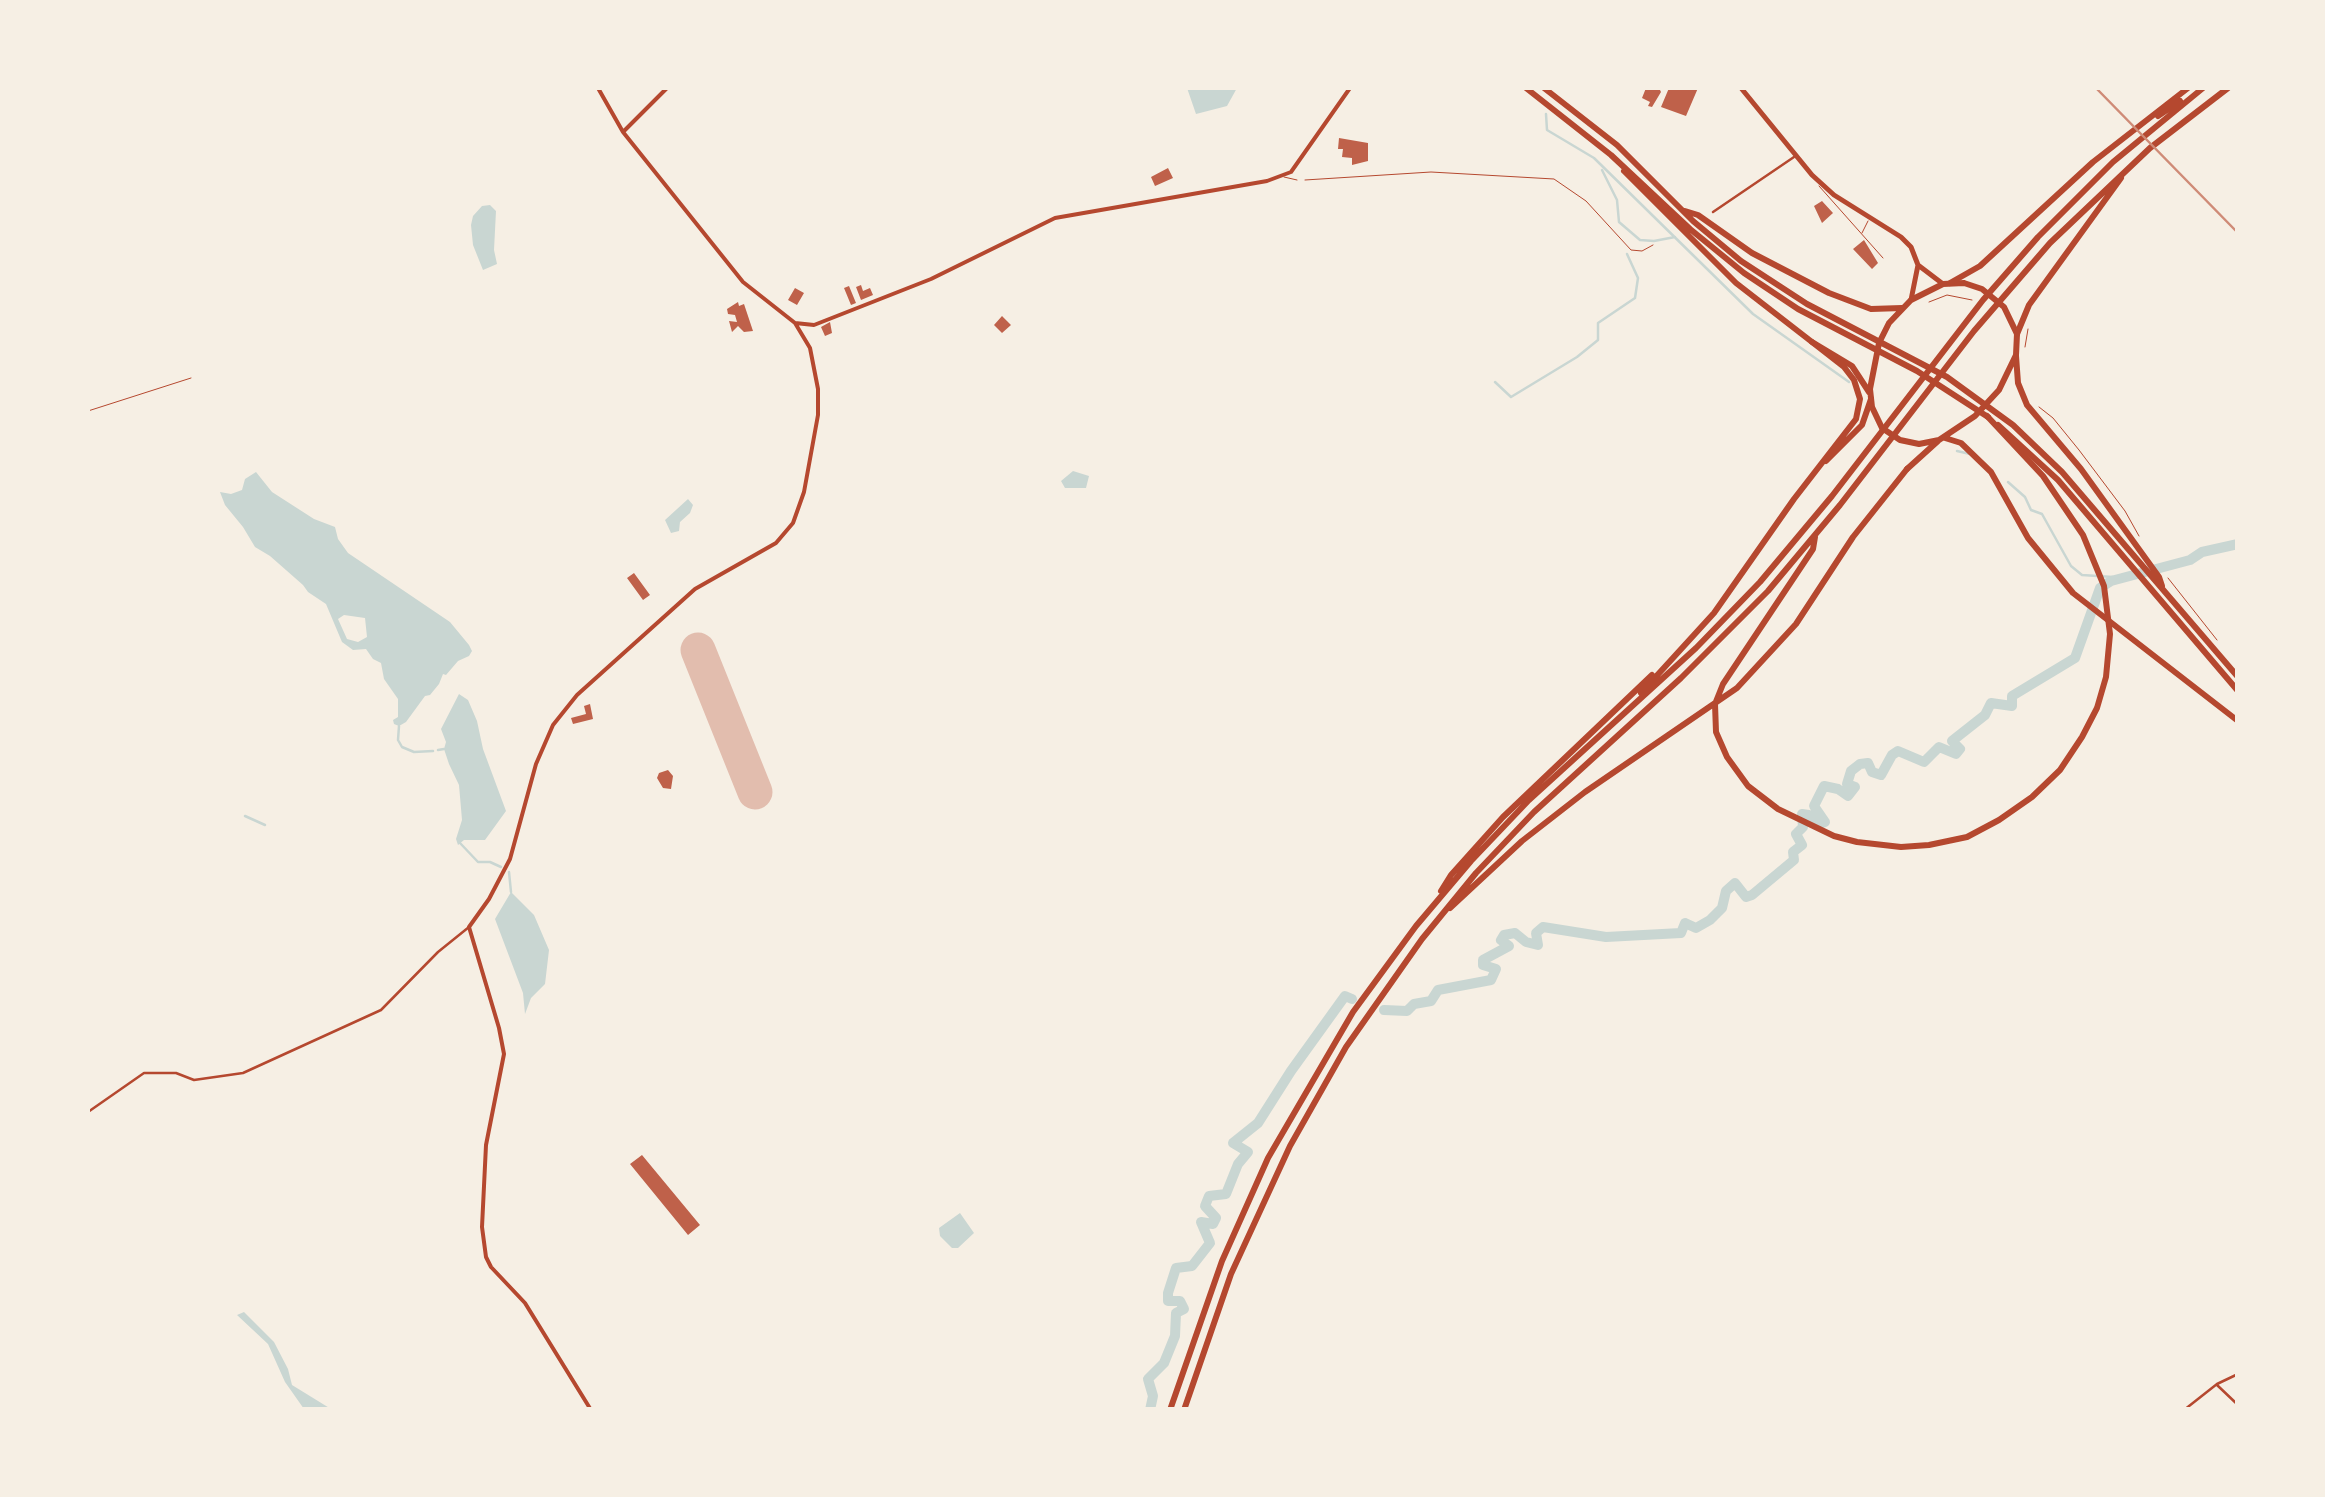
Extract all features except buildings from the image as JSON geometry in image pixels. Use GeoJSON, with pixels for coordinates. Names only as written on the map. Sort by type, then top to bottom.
{"type":"FeatureCollection","features":[{"type":"Feature","properties":{"kind":"highway"},"geometry":{"type":"LineString","coordinates":[[1526,88],[1611,155],[1690,229],[1756,282],[1917,370],[1987,416],[2058,480],[2142,566],[2159,577],[2163,590],[2238,677]]}},
{"type":"Feature","properties":{"kind":"highway"},"geometry":{"type":"LineString","coordinates":[[1544,88],[1617,145],[1726,250],[1781,289],[1923,364],[2000,414],[2062,472],[2142,566]]}},
{"type":"Feature","properties":{"kind":"highway"},"geometry":{"type":"LineString","coordinates":[[1821,465],[1862,426],[1882,333],[1903,308],[1911,300],[1980,266],[2103,154],[2188,88]]}},
{"type":"Feature","properties":{"kind":"highway"},"geometry":{"type":"LineString","coordinates":[[2062,191],[2155,118],[2202,88]]}},
{"type":"Feature","properties":{"kind":"highway"},"geometry":{"type":"LineString","coordinates":[[1170,1410],[1222,1261],[1281,1133],[1353,1012],[1433,905],[1530,800],[1710,634],[1760,582],[2004,274],[2089,184],[2202,88]]}},
{"type":"Feature","properties":{"kind":"highway"},"geometry":{"type":"LineString","coordinates":[[1184,1410],[1232,1274],[1290,1146],[1362,1024],[1444,912],[1524,822],[1722,640],[1815,535],[1947,363],[2015,282],[2128,167],[2228,88]]}},
{"type":"Feature","properties":{"kind":"highway"},"geometry":{"type":"LineString","coordinates":[[1611,155],[1724,272],[1848,371],[1860,394],[1856,419],[1718,606],[1628,710]]}},
{"type":"Feature","properties":{"kind":"highway"},"geometry":{"type":"LineString","coordinates":[[2128,167],[2030,304],[2017,334],[2018,382],[2032,413],[2071,456],[2142,566],[2144,581],[2238,691]]}},
{"type":"Feature","properties":{"kind":"highway"},"geometry":{"type":"LineString","coordinates":[[1683,210],[1752,252],[1830,292],[1871,309],[1903,308]]}},
{"type":"Feature","properties":{"kind":"highway"},"geometry":{"type":"LineString","coordinates":[[1946,284],[1972,285],[1993,297],[2008,314],[2017,334]]}},
{"type":"Feature","properties":{"kind":"highway"},"geometry":{"type":"LineString","coordinates":[[1812,342],[1852,366],[1870,397],[1878,422],[1892,436],[1912,444],[1941,439],[1962,443],[1991,472],[2028,538],[2078,597],[2238,721]]}},
{"type":"Feature","properties":{"kind":"highway"},"geometry":{"type":"LineString","coordinates":[[1444,912],[1461,901],[1522,841],[1585,792],[1737,688],[1796,624],[1853,536],[1908,469],[1992,400],[2016,355]]}},
{"type":"Feature","properties":{"kind":"highway"},"geometry":{"type":"LineString","coordinates":[[1815,535],[1812,549],[1723,684],[1713,715],[1726,757],[1748,786],[1778,808],[1834,836],[1876,846],[1929,845],[1967,837],[2000,820],[2060,770],[2097,708],[2109,653],[2108,611],[2098,567],[2084,535],[2052,486],[1987,416]]}},
{"type":"Feature","properties":{"kind":"highway"},"geometry":{"type":"LineString","coordinates":[[1433,905],[1450,875],[1502,817],[1645,682],[1718,606]]}},
{"type":"Feature","properties":{"kind":"main road"},"geometry":{"type":"LineString","coordinates":[[1741,88],[1812,175],[1834,195],[1908,243],[1918,265],[1946,284]]}},
{"type":"Feature","properties":{"kind":"main road"},"geometry":{"type":"LineString","coordinates":[[1911,300],[1918,265]]}},
{"type":"Feature","properties":{"kind":"street"},"geometry":{"type":"LineString","coordinates":[[88,1112],[144,1073],[176,1074],[194,1080],[243,1073],[382,1010],[468,927],[489,900],[510,859],[536,764],[549,734],[577,695],[695,588],[776,543],[793,522],[804,492],[818,415],[818,389],[806,340],[795,323],[743,282],[624,132],[598,88]]}},
{"type":"Feature","properties":{"kind":"street"},"geometry":{"type":"LineString","coordinates":[[624,132],[667,88]]}},
{"type":"Feature","properties":{"kind":"street"},"geometry":{"type":"LineString","coordinates":[[795,323],[811,326],[931,279],[1055,218],[1280,176],[1298,165],[1350,88]]}},
{"type":"Feature","properties":{"kind":"street"},"geometry":{"type":"LineString","coordinates":[[1713,212],[1795,157]]}},
{"type":"Feature","properties":{"kind":"street"},"geometry":{"type":"LineString","coordinates":[[806,340],[811,326]]}},
{"type":"Feature","properties":{"kind":"street"},"geometry":{"type":"LineString","coordinates":[[468,927],[500,1028],[504,1054],[486,1145],[482,1228],[486,1257],[490,1267],[525,1303],[592,1410]]}},
{"type":"Feature","properties":{"kind":"street"},"geometry":{"type":"LineString","coordinates":[[2184,1410],[2216,1384],[2238,1374]]}},
{"type":"Feature","properties":{"kind":"street"},"geometry":{"type":"LineString","coordinates":[[2216,1384],[2238,1405]]}},
{"type":"Feature","properties":{"kind":"lane"},"geometry":{"type":"LineString","coordinates":[[1812,175],[1883,258]]}},
{"type":"Feature","properties":{"kind":"lane"},"geometry":{"type":"LineString","coordinates":[[1280,176],[1297,180]]}},
{"type":"Feature","properties":{"kind":"lane"},"geometry":{"type":"LineString","coordinates":[[1862,234],[1869,218]]}},
{"type":"Feature","properties":{"kind":"path"},"geometry":{"type":"LineString","coordinates":[[1297,180],[1431,172],[1554,179],[1586,201],[1631,250],[1654,245]]}},
{"type":"Feature","properties":{"kind":"path"},"geometry":{"type":"LineString","coordinates":[[1928,302],[1948,294],[1972,300]]}},
{"type":"Feature","properties":{"kind":"path"},"geometry":{"type":"LineString","coordinates":[[2024,350],[2030,322]]}},
{"type":"Feature","properties":{"kind":"path"},"geometry":{"type":"LineString","coordinates":[[88,411],[191,378]]}},
{"type":"Feature","properties":{"kind":"path"},"geometry":{"type":"LineString","coordinates":[[2031,401],[2062,428],[2126,511],[2142,540]]}},
{"type":"Feature","properties":{"kind":"path"},"geometry":{"type":"LineString","coordinates":[[2159,577],[2223,648]]}},
{"type":"Feature","properties":{"kind":"shaded area"},"geometry":{"type":"Polygon","coordinates":[[[1187,88],[1237,88],[1227,106],[1196,114],[1187,88]]]}},
{"type":"Feature","properties":{"kind":"shaded area"},"geometry":{"type":"Polygon","coordinates":[[[490,205],[496,211],[497,264],[483,270],[473,245],[471,225],[482,206],[490,205]]]}},
{"type":"Feature","properties":{"kind":"shaded area"},"geometry":{"type":"Polygon","coordinates":[[[1073,471],[1089,476],[1086,488],[1065,488],[1061,481],[1073,471]]]}},
{"type":"Feature","properties":{"kind":"shaded area"},"geometry":{"type":"Polygon","coordinates":[[[256,472],[272,492],[314,519],[335,527],[348,553],[450,622],[469,645],[469,656],[443,674],[406,722],[394,724],[398,699],[384,679],[381,663],[366,649],[353,650],[342,642],[326,604],[255,547],[225,505],[220,492],[242,490],[245,479],[256,472]],[[344,615],[338,619],[347,639],[358,642],[367,637],[365,618],[344,615]]]}},
{"type":"Feature","properties":{"kind":"shaded area"},"geometry":{"type":"Polygon","coordinates":[[[688,499],[693,505],[690,513],[680,522],[679,531],[671,533],[665,520],[688,499]]]}},
{"type":"Feature","properties":{"kind":"shaded area"},"geometry":{"type":"Polygon","coordinates":[[[459,694],[468,700],[477,721],[506,811],[485,840],[464,840],[458,845],[462,820],[459,785],[444,749],[446,742],[441,729],[459,694]]]}},
{"type":"Feature","properties":{"kind":"shaded area"},"geometry":{"type":"Polygon","coordinates":[[[511,892],[534,915],[549,950],[545,984],[531,998],[525,1014],[523,993],[495,919],[511,892]]]}},
{"type":"Feature","properties":{"kind":"shaded area"},"geometry":{"type":"Polygon","coordinates":[[[960,1213],[974,1233],[958,1248],[952,1248],[940,1236],[939,1228],[960,1213]]]}},
{"type":"Feature","properties":{"kind":"shaded area"},"geometry":{"type":"Polygon","coordinates":[[[244,1312],[274,1342],[292,1385],[331,1409],[304,1409],[285,1382],[268,1344],[237,1315],[244,1312]]]}},
{"type":"Feature","properties":{"kind":"waterway"},"geometry":{"type":"LineString","coordinates":[[1546,114],[1547,130],[1594,158],[1753,314],[1849,382]]}},
{"type":"Feature","properties":{"kind":"waterway"},"geometry":{"type":"LineString","coordinates":[[1602,170],[1617,200],[1619,222],[1640,240],[1675,237]]}},
{"type":"Feature","properties":{"kind":"waterway"},"geometry":{"type":"LineString","coordinates":[[1495,382],[1511,397],[1598,340],[1598,323],[1635,298],[1638,278],[1627,254]]}},
{"type":"Feature","properties":{"kind":"waterway"},"geometry":{"type":"LineString","coordinates":[[1957,451],[1970,454]]}},
{"type":"Feature","properties":{"kind":"waterway"},"geometry":{"type":"LineString","coordinates":[[2008,482],[2025,497],[2031,510],[2042,514],[2071,566],[2082,575],[2117,580]]}},
{"type":"Feature","properties":{"kind":"waterway"},"geometry":{"type":"LineString","coordinates":[[1384,1010],[1407,1011],[1414,1004],[1431,1001],[1438,990],[1491,980],[1496,969],[1483,965],[1483,960],[1509,946],[1501,940],[1504,935],[1515,933],[1538,945],[1536,933],[1543,927],[1606,937],[1681,933],[1685,923],[1696,928],[1722,908],[1726,891],[1735,883],[1746,897],[1752,895],[1794,860],[1793,852],[1802,845],[1796,834],[1803,827],[1802,814],[1809,815],[1816,825],[1825,822],[1814,806],[1824,786],[1848,796],[1855,787],[1847,784],[1851,771],[1868,763],[1872,772],[1881,775],[1898,751],[1924,762],[1939,747],[1956,754],[1960,749],[1952,741],[1985,715],[1991,703],[2012,706],[2012,696],[2075,658],[2100,588],[2111,581],[2238,544]]}},
{"type":"Feature","properties":{"kind":"waterway"},"geometry":{"type":"LineString","coordinates":[[399,726],[402,747],[414,752],[433,751]]}},
{"type":"Feature","properties":{"kind":"waterway"},"geometry":{"type":"LineString","coordinates":[[438,750],[444,749]]}},
{"type":"Feature","properties":{"kind":"waterway"},"geometry":{"type":"LineString","coordinates":[[245,816],[265,825]]}},
{"type":"Feature","properties":{"kind":"waterway"},"geometry":{"type":"LineString","coordinates":[[460,843],[478,862],[501,867]]}},
{"type":"Feature","properties":{"kind":"waterway"},"geometry":{"type":"LineString","coordinates":[[509,872],[511,892]]}},
{"type":"Feature","properties":{"kind":"waterway"},"geometry":{"type":"LineString","coordinates":[[1150,1410],[1153,1396],[1148,1379],[1164,1363],[1175,1336],[1176,1313],[1184,1309],[1180,1301],[1168,1301],[1168,1293],[1176,1268],[1192,1266],[1210,1243],[1201,1222],[1213,1224],[1216,1218],[1205,1206],[1209,1196],[1226,1194],[1238,1164],[1248,1152],[1233,1143],[1258,1123],[1345,996],[1352,999]]}},
{"type":"Feature","properties":{"kind":"runway"},"geometry":{"type":"LineString","coordinates":[[698,650],[755,792]]}},
{"type":"Feature","properties":{"kind":"railway"},"geometry":{"type":"LineString","coordinates":[[2096,88],[2238,233]]}}]}
